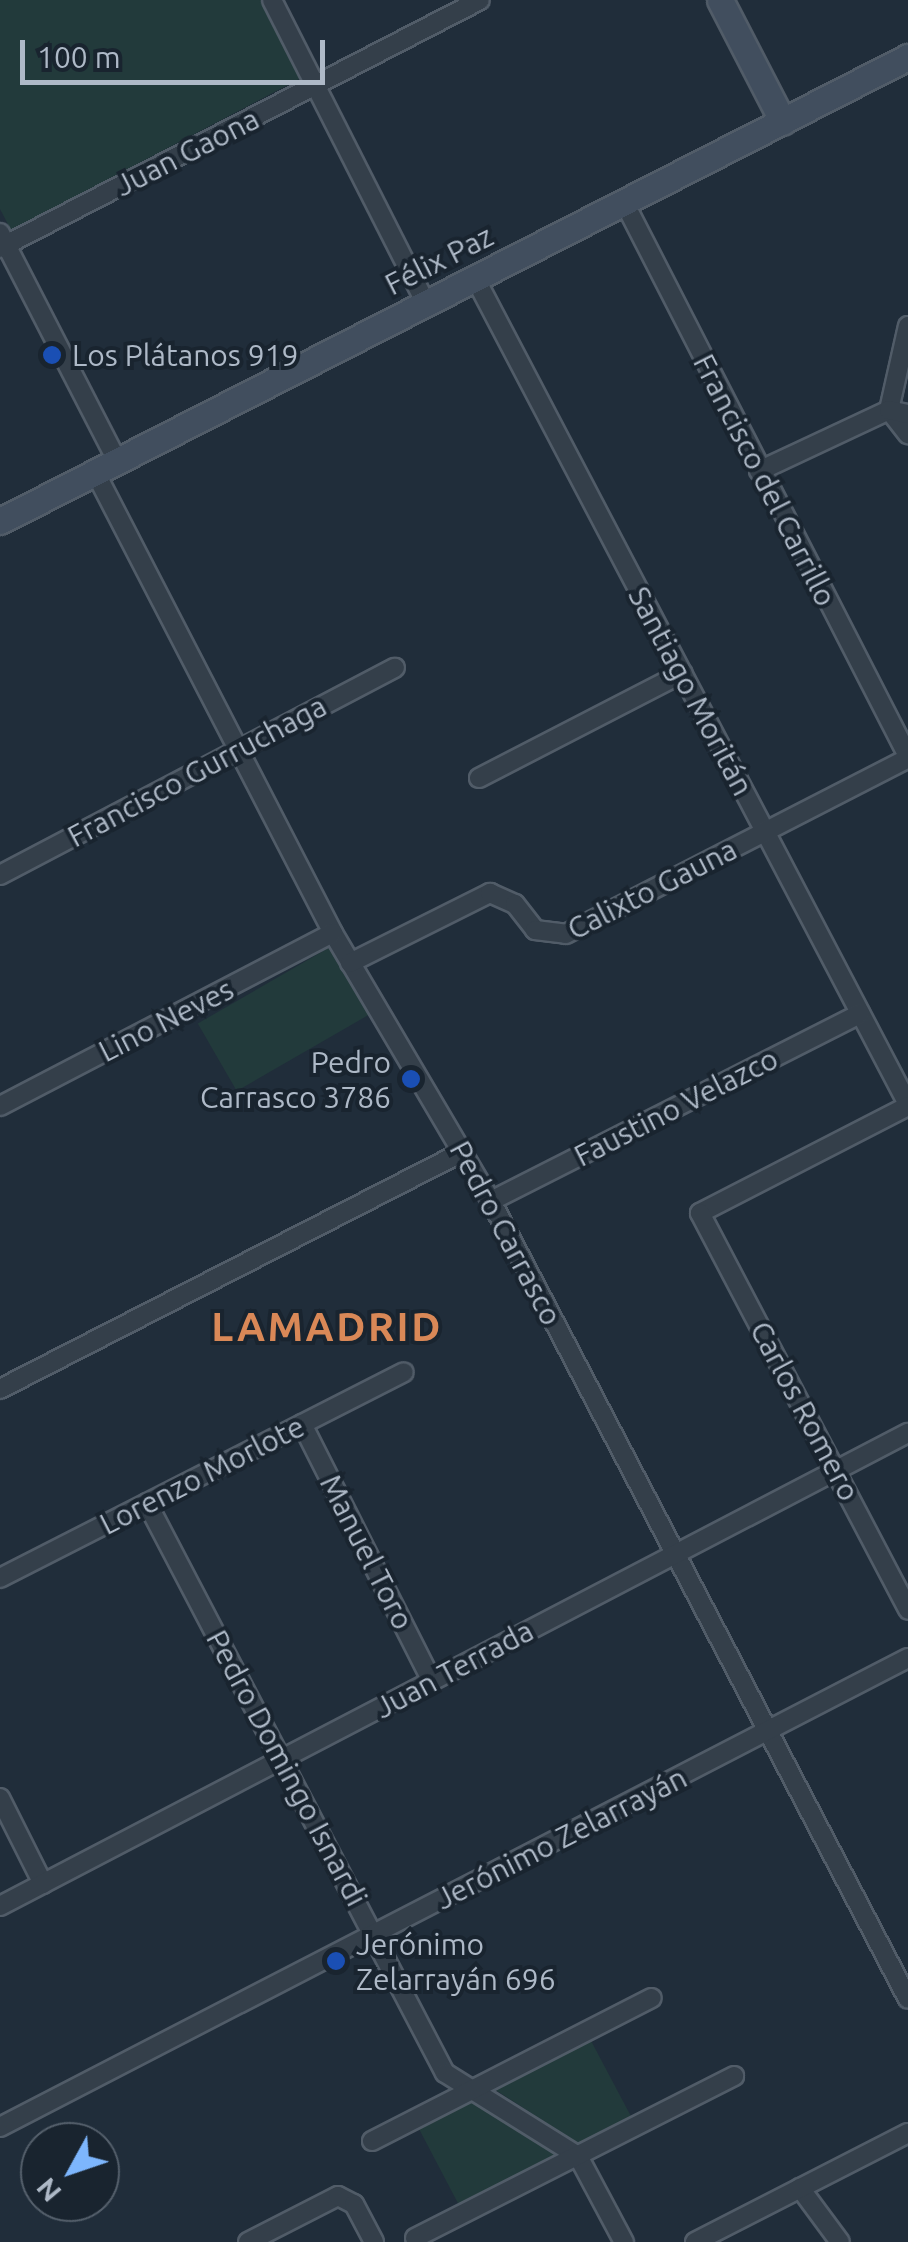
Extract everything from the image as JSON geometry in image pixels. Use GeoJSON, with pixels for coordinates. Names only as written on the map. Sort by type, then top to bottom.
{"type":"FeatureCollection","features":[{"type":"Feature","properties":{"kind":"main road"},"geometry":{"type":"LineString","coordinates":[[720,0],[782,122]]}},
{"type":"Feature","properties":{"kind":"main road","name":"Félix Paz"},"geometry":{"type":"LineString","coordinates":[[0,521],[908,57]]}},
{"type":"Feature","properties":{"kind":"street"},"geometry":{"type":"LineString","coordinates":[[272,0],[426,303]]}},
{"type":"Feature","properties":{"kind":"street","name":"Juan Gaona"},"geometry":{"type":"LineString","coordinates":[[2,242],[480,0]]}},
{"type":"Feature","properties":{"kind":"street","name":"Francisco del Carrillo"},"geometry":{"type":"LineString","coordinates":[[624,202],[908,757]]}},
{"type":"Feature","properties":{"kind":"street","name":"Pedro Carrasco"},"geometry":{"type":"LineString","coordinates":[[2,242],[237,750],[332,934],[491,1201],[908,1999]]}},
{"type":"Feature","properties":{"kind":"street","name":"Santiago Moritán"},"geometry":{"type":"LineString","coordinates":[[475,278],[908,1105]]}},
{"type":"Feature","properties":{"kind":"street"},"geometry":{"type":"LineString","coordinates":[[908,326],[899,412],[908,434]]}},
{"type":"Feature","properties":{"kind":"street"},"geometry":{"type":"LineString","coordinates":[[759,471],[899,412]]}},
{"type":"Feature","properties":{"kind":"street","name":"Francisco Gurruchaga"},"geometry":{"type":"LineString","coordinates":[[0,875],[394,668]]}},
{"type":"Feature","properties":{"kind":"street"},"geometry":{"type":"LineString","coordinates":[[480,778],[682,674]]}},
{"type":"Feature","properties":{"kind":"street","name":"Calixto Gauna"},"geometry":{"type":"LineString","coordinates":[[350,963],[490,893],[516,904],[534,930],[566,934],[908,757]]}},
{"type":"Feature","properties":{"kind":"street","name":"Lino Neves"},"geometry":{"type":"LineString","coordinates":[[0,1106],[332,934]]}},
{"type":"Feature","properties":{"kind":"street","name":"Faustino Velazco"},"geometry":{"type":"LineString","coordinates":[[491,1201],[860,1014]]}},
{"type":"Feature","properties":{"kind":"street","name":"Carlos Romero"},"geometry":{"type":"LineString","coordinates":[[908,1105],[700,1213],[908,1610]]}},
{"type":"Feature","properties":{"kind":"street"},"geometry":{"type":"LineString","coordinates":[[0,1389],[464,1151]]}},
{"type":"Feature","properties":{"kind":"street","name":"Lorenzo Morlote"},"geometry":{"type":"LineString","coordinates":[[0,1578],[404,1372]]}},
{"type":"Feature","properties":{"kind":"street","name":"Manuel Toro"},"geometry":{"type":"LineString","coordinates":[[302,1424],[432,1681]]}},
{"type":"Feature","properties":{"kind":"street","name":"Juan Terrada"},"geometry":{"type":"LineString","coordinates":[[0,1906],[908,1432]]}},
{"type":"Feature","properties":{"kind":"street","name":"Pedro Domingo Isnardi"},"geometry":{"type":"LineString","coordinates":[[147,1503],[445,2073],[578,2156]]}},
{"type":"Feature","properties":{"kind":"street","name":"Jerónimo Zelarrayán"},"geometry":{"type":"LineString","coordinates":[[0,2127],[908,1658]]}},
{"type":"Feature","properties":{"kind":"street"},"geometry":{"type":"LineString","coordinates":[[0,1798],[43,1884]]}},
{"type":"Feature","properties":{"kind":"street"},"geometry":{"type":"LineString","coordinates":[[372,2141],[652,1998]]}},
{"type":"Feature","properties":{"kind":"street"},"geometry":{"type":"LineString","coordinates":[[415,2238],[734,2076]]}},
{"type":"Feature","properties":{"kind":"street"},"geometry":{"type":"LineString","coordinates":[[695,2242],[908,2133]]}},
{"type":"Feature","properties":{"kind":"street"},"geometry":{"type":"LineString","coordinates":[[578,2156],[624,2242]]}},
{"type":"Feature","properties":{"kind":"street"},"geometry":{"type":"LineString","coordinates":[[800,2188],[840,2242]]}},
{"type":"Feature","properties":{"kind":"street"},"geometry":{"type":"LineString","coordinates":[[248,2242],[338,2196],[354,2204],[374,2242]]}},
{"type":"Feature","properties":{"kind":"green space"},"geometry":{"type":"Polygon","coordinates":[[[0,0],[263,0],[303,77],[11,230],[0,209],[0,0]]]}},
{"type":"Feature","properties":{"kind":"green space"},"geometry":{"type":"Polygon","coordinates":[[[332,946],[371,1014],[237,1091],[198,1024],[332,946]]]}},
{"type":"Feature","properties":{"kind":"green space"},"geometry":{"type":"Polygon","coordinates":[[[589,2037],[634,2122],[581,2145],[494,2089],[589,2037]]]}},
{"type":"Feature","properties":{"kind":"green space"},"geometry":{"type":"Polygon","coordinates":[[[469,2101],[563,2157],[461,2209],[418,2127],[469,2101]]]}},
{"type":"Feature","properties":{"kind":"place","name":"Los Plátanos 919"},"geometry":{"type":"Point","coordinates":[52,355]}},
{"type":"Feature","properties":{"kind":"place","name":"Pedro Carrasco 3786"},"geometry":{"type":"Point","coordinates":[411,1079]}},
{"type":"Feature","properties":{"kind":"place","name":"Jerónimo Zelarrayán 696"},"geometry":{"type":"Point","coordinates":[336,1961]}},
{"type":"Feature","properties":{"kind":"district","name":"LAMADRID"},"geometry":{"type":"Point","coordinates":[327,1327]}}]}
